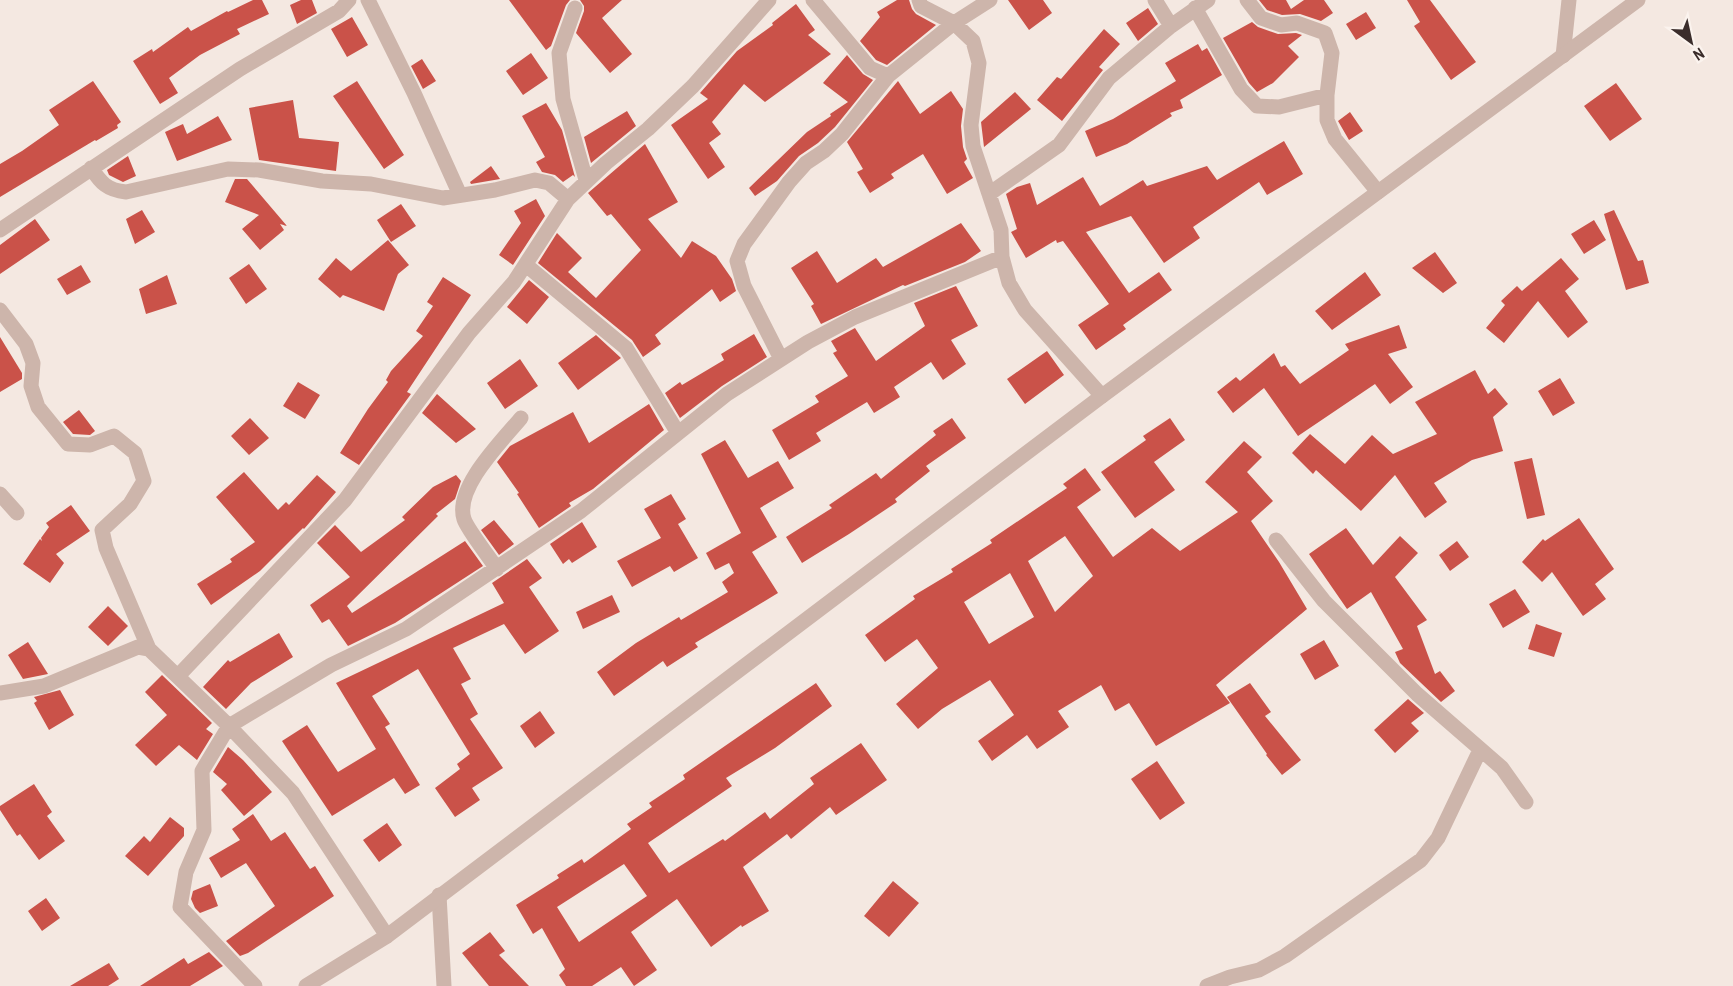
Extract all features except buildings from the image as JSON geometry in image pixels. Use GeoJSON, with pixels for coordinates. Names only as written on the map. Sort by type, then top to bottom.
{"type":"FeatureCollection","features":[{"type":"Feature","properties":{"kind":"street"},"geometry":{"type":"LineString","coordinates":[[0,230],[240,69],[339,11],[349,0]]}},
{"type":"Feature","properties":{"kind":"street"},"geometry":{"type":"LineString","coordinates":[[368,0],[414,93],[460,195]]}},
{"type":"Feature","properties":{"kind":"street"},"geometry":{"type":"LineString","coordinates":[[178,676],[345,500],[469,333],[514,282],[568,199],[586,180],[648,129],[693,86],[769,0]]}},
{"type":"Feature","properties":{"kind":"street"},"geometry":{"type":"LineString","coordinates":[[813,0],[870,68],[888,76]]}},
{"type":"Feature","properties":{"kind":"street"},"geometry":{"type":"LineString","coordinates":[[919,0],[921,6],[954,23],[973,41],[979,63],[971,125],[974,146],[1001,230],[1002,257],[1009,283],[1025,310],[1102,396]]}},
{"type":"Feature","properties":{"kind":"street"},"geometry":{"type":"LineString","coordinates":[[781,360],[744,286],[737,261],[744,243],[789,182],[806,163],[824,151],[842,134],[888,76],[954,23],[990,0]]}},
{"type":"Feature","properties":{"kind":"street"},"geometry":{"type":"LineString","coordinates":[[1155,0],[1170,26]]}},
{"type":"Feature","properties":{"kind":"street"},"geometry":{"type":"LineString","coordinates":[[1247,0],[1261,18],[1281,25],[1297,24],[1325,33],[1332,53],[1327,120],[1335,139],[1378,192]]}},
{"type":"Feature","properties":{"kind":"street"},"geometry":{"type":"LineString","coordinates":[[1563,56],[1569,0]]}},
{"type":"Feature","properties":{"kind":"street"},"geometry":{"type":"LineString","coordinates":[[306,986],[387,936],[1102,396],[1638,0]]}},
{"type":"Feature","properties":{"kind":"street"},"geometry":{"type":"LineString","coordinates":[[989,194],[1059,145],[1109,78],[1170,26],[1201,4],[1241,90],[1257,106],[1280,107],[1328,95]]}},
{"type":"Feature","properties":{"kind":"street"},"geometry":{"type":"LineString","coordinates":[[575,8],[559,53],[563,99],[586,180]]}},
{"type":"Feature","properties":{"kind":"street"},"geometry":{"type":"LineString","coordinates":[[92,168],[102,184],[112,191],[126,192],[228,169],[259,170],[322,181],[371,184],[443,198],[495,190],[535,180],[549,183],[568,199]]}},
{"type":"Feature","properties":{"kind":"street"},"geometry":{"type":"LineString","coordinates":[[255,986],[180,907],[186,872],[204,830],[202,771],[229,726],[331,665],[406,629],[497,569],[581,511],[727,394],[808,342],[855,317],[1002,257]]}},
{"type":"Feature","properties":{"kind":"street"},"geometry":{"type":"LineString","coordinates":[[526,265],[626,348],[678,433]]}},
{"type":"Feature","properties":{"kind":"street"},"geometry":{"type":"LineString","coordinates":[[0,310],[26,344],[33,363],[32,386],[38,407],[68,444],[90,445],[114,436],[135,453],[144,481],[130,504],[102,530],[105,548],[149,649],[229,726],[293,793],[387,936]]}},
{"type":"Feature","properties":{"kind":"street"},"geometry":{"type":"LineString","coordinates":[[497,569],[464,520],[462,502],[469,483],[521,418]]}},
{"type":"Feature","properties":{"kind":"street"},"geometry":{"type":"LineString","coordinates":[[0,494],[16,513]]}},
{"type":"Feature","properties":{"kind":"street"},"geometry":{"type":"LineString","coordinates":[[1276,540],[1324,601],[1417,694],[1502,768],[1526,802]]}},
{"type":"Feature","properties":{"kind":"street"},"geometry":{"type":"LineString","coordinates":[[0,693],[44,686],[138,647],[149,649]]}},
{"type":"Feature","properties":{"kind":"street"},"geometry":{"type":"LineString","coordinates":[[1207,986],[1230,977],[1259,970],[1285,956],[1420,860],[1438,838],[1480,750]]}},
{"type":"Feature","properties":{"kind":"street"},"geometry":{"type":"LineString","coordinates":[[440,895],[444,986]]}}]}
